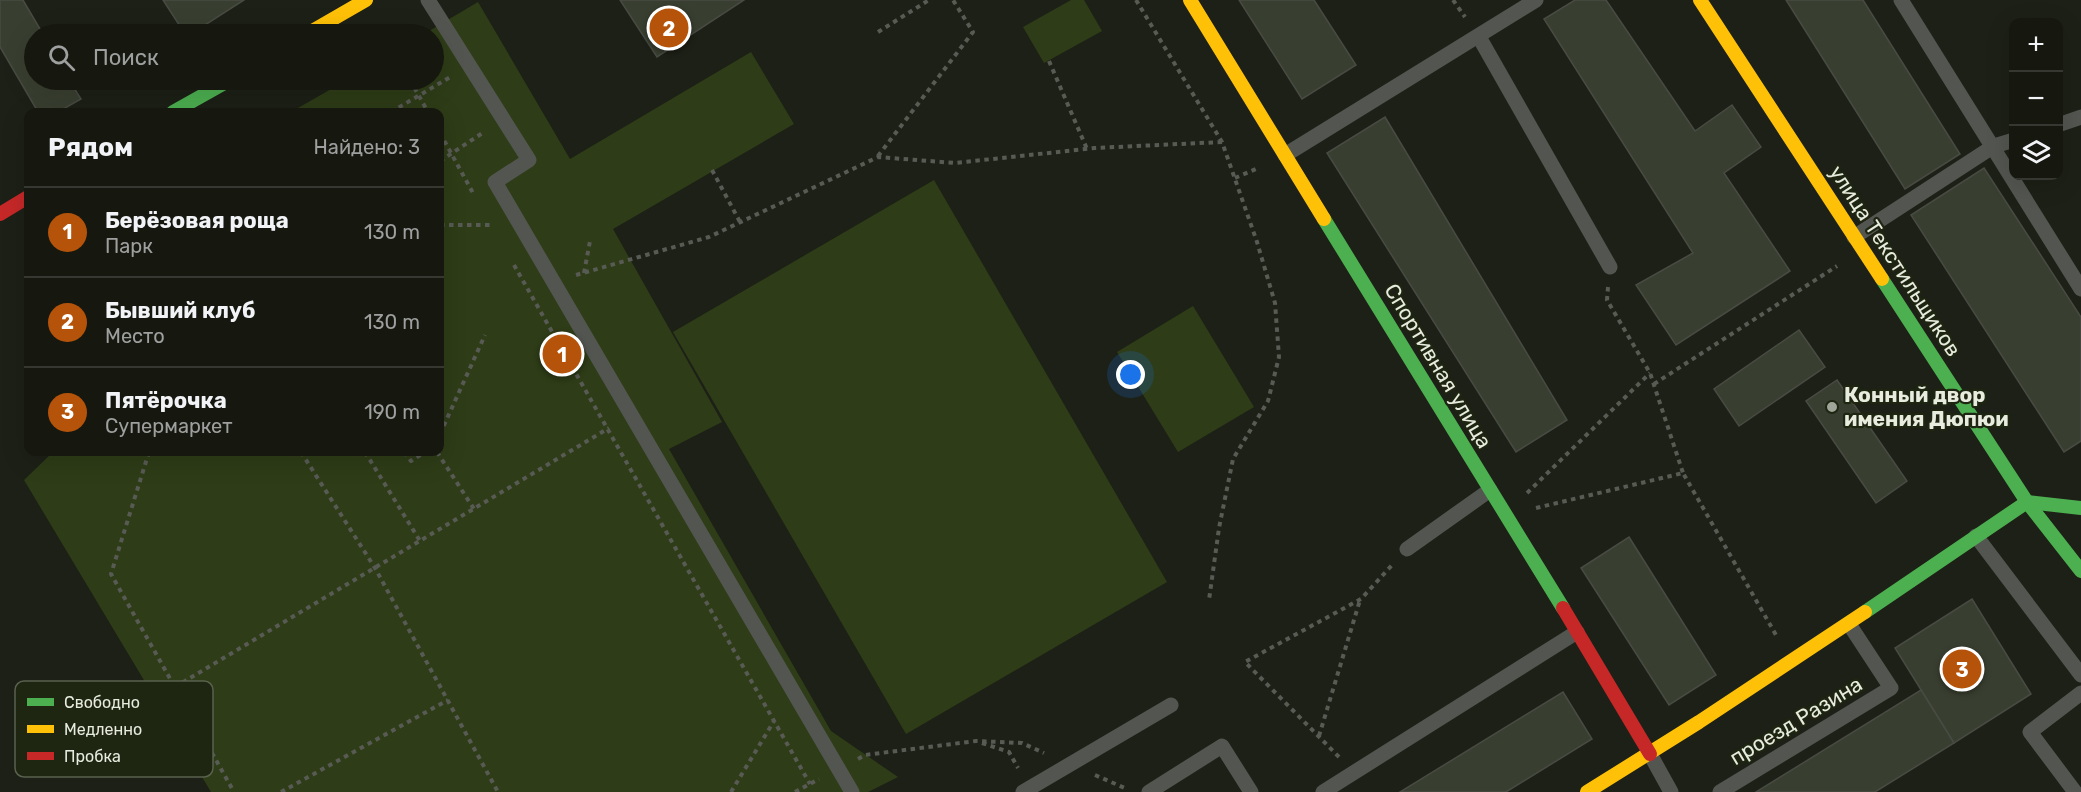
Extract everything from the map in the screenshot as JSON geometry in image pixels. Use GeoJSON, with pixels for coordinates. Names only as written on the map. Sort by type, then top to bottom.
{"type":"FeatureCollection","features":[{"type":"Feature","properties":{"kind":"street"},"geometry":{"type":"LineString","coordinates":[[324,24],[366,0]]}},
{"type":"Feature","properties":{"kind":"street","name":"Спортивная улица"},"geometry":{"type":"LineString","coordinates":[[1190,0],[1650,754]]}},
{"type":"Feature","properties":{"kind":"street","name":"улица Текстильщиков"},"geometry":{"type":"LineString","coordinates":[[1700,0],[2027,502],[2081,572]]}},
{"type":"Feature","properties":{"kind":"street"},"geometry":{"type":"LineString","coordinates":[[180,108],[212,90]]}},
{"type":"Feature","properties":{"kind":"street"},"geometry":{"type":"LineString","coordinates":[[0,214],[24,199]]}},
{"type":"Feature","properties":{"kind":"street"},"geometry":{"type":"LineString","coordinates":[[1587,792],[1650,754],[1849,624],[2027,502],[2081,508]]}},
{"type":"Feature","properties":{"kind":"lane"},"geometry":{"type":"LineString","coordinates":[[428,0],[443,24]]}},
{"type":"Feature","properties":{"kind":"lane"},"geometry":{"type":"LineString","coordinates":[[1285,155],[1536,0]]}},
{"type":"Feature","properties":{"kind":"lane"},"geometry":{"type":"LineString","coordinates":[[1901,0],[2081,289]]}},
{"type":"Feature","properties":{"kind":"lane"},"geometry":{"type":"LineString","coordinates":[[444,25],[529,160],[495,182],[852,792]]}},
{"type":"Feature","properties":{"kind":"lane"},"geometry":{"type":"LineString","coordinates":[[1479,36],[1610,267]]}},
{"type":"Feature","properties":{"kind":"lane"},"geometry":{"type":"LineString","coordinates":[[2063,123],[2081,117]]}},
{"type":"Feature","properties":{"kind":"lane"},"geometry":{"type":"LineString","coordinates":[[1858,243],[1994,146],[2009,141]]}},
{"type":"Feature","properties":{"kind":"lane"},"geometry":{"type":"LineString","coordinates":[[1407,549],[1490,490]]}},
{"type":"Feature","properties":{"kind":"lane"},"geometry":{"type":"LineString","coordinates":[[1976,536],[2081,675]]}},
{"type":"Feature","properties":{"kind":"lane","name":"проезд Разина"},"geometry":{"type":"LineString","coordinates":[[1720,792],[1891,688],[1849,624]]}},
{"type":"Feature","properties":{"kind":"lane"},"geometry":{"type":"LineString","coordinates":[[1323,792],[1577,632]]}},
{"type":"Feature","properties":{"kind":"lane"},"geometry":{"type":"LineString","coordinates":[[2075,792],[2030,732],[2081,693]]}},
{"type":"Feature","properties":{"kind":"lane"},"geometry":{"type":"LineString","coordinates":[[1026,790],[1171,705]]}},
{"type":"Feature","properties":{"kind":"lane"},"geometry":{"type":"LineString","coordinates":[[1149,792],[1222,746],[1251,792]]}},
{"type":"Feature","properties":{"kind":"lane"},"geometry":{"type":"LineString","coordinates":[[1650,754],[1671,792]]}},
{"type":"Feature","properties":{"kind":"path"},"geometry":{"type":"LineString","coordinates":[[878,32],[929,0]]}},
{"type":"Feature","properties":{"kind":"path"},"geometry":{"type":"LineString","coordinates":[[554,282],[709,237],[878,156],[973,32],[953,0]]}},
{"type":"Feature","properties":{"kind":"path"},"geometry":{"type":"LineString","coordinates":[[1136,0],[1222,142],[1275,303],[1279,357],[1268,401],[1233,459],[1219,528],[1209,600]]}},
{"type":"Feature","properties":{"kind":"path"},"geometry":{"type":"LineString","coordinates":[[1049,61],[1087,149]]}},
{"type":"Feature","properties":{"kind":"path"},"geometry":{"type":"LineString","coordinates":[[444,80],[469,64]]}},
{"type":"Feature","properties":{"kind":"path"},"geometry":{"type":"LineString","coordinates":[[416,90],[426,108]]}},
{"type":"Feature","properties":{"kind":"path"},"geometry":{"type":"LineString","coordinates":[[398,108],[428,90]]}},
{"type":"Feature","properties":{"kind":"path"},"geometry":{"type":"LineString","coordinates":[[444,158],[504,120]]}},
{"type":"Feature","properties":{"kind":"path"},"geometry":{"type":"LineString","coordinates":[[444,141],[473,194]]}},
{"type":"Feature","properties":{"kind":"path"},"geometry":{"type":"LineString","coordinates":[[878,156],[955,163],[1087,149],[1222,142]]}},
{"type":"Feature","properties":{"kind":"path"},"geometry":{"type":"LineString","coordinates":[[712,170],[740,222]]}},
{"type":"Feature","properties":{"kind":"path"},"geometry":{"type":"LineString","coordinates":[[485,214],[496,233]]}},
{"type":"Feature","properties":{"kind":"path"},"geometry":{"type":"LineString","coordinates":[[444,225],[491,225]]}},
{"type":"Feature","properties":{"kind":"path"},"geometry":{"type":"LineString","coordinates":[[584,273],[590,242]]}},
{"type":"Feature","properties":{"kind":"path"},"geometry":{"type":"LineString","coordinates":[[1654,384],[1858,243]]}},
{"type":"Feature","properties":{"kind":"path"},"geometry":{"type":"LineString","coordinates":[[510,259],[810,784]]}},
{"type":"Feature","properties":{"kind":"path"},"geometry":{"type":"LineString","coordinates":[[1610,267],[1607,300],[1650,373],[1683,473],[1791,662]]}},
{"type":"Feature","properties":{"kind":"path"},"geometry":{"type":"LineString","coordinates":[[444,425],[485,335]]}},
{"type":"Feature","properties":{"kind":"path"},"geometry":{"type":"LineString","coordinates":[[1505,515],[1650,373]]}},
{"type":"Feature","properties":{"kind":"path"},"geometry":{"type":"LineString","coordinates":[[185,681],[608,429]]}},
{"type":"Feature","properties":{"kind":"path"},"geometry":{"type":"LineString","coordinates":[[148,456],[111,574],[172,681]]}},
{"type":"Feature","properties":{"kind":"path"},"geometry":{"type":"LineString","coordinates":[[304,456],[375,568],[498,792]]}},
{"type":"Feature","properties":{"kind":"path"},"geometry":{"type":"LineString","coordinates":[[367,456],[420,541]]}},
{"type":"Feature","properties":{"kind":"path"},"geometry":{"type":"LineString","coordinates":[[408,456],[411,461],[419,456]]}},
{"type":"Feature","properties":{"kind":"path"},"geometry":{"type":"LineString","coordinates":[[440,456],[474,509]]}},
{"type":"Feature","properties":{"kind":"path"},"geometry":{"type":"LineString","coordinates":[[1505,515],[1683,473]]}},
{"type":"Feature","properties":{"kind":"path"},"geometry":{"type":"LineString","coordinates":[[1354,772],[1245,662],[1360,599],[1407,549]]}},
{"type":"Feature","properties":{"kind":"path"},"geometry":{"type":"LineString","coordinates":[[1319,737],[1360,599]]}},
{"type":"Feature","properties":{"kind":"path"},"geometry":{"type":"LineString","coordinates":[[280,792],[448,700]]}},
{"type":"Feature","properties":{"kind":"path"},"geometry":{"type":"LineString","coordinates":[[732,792],[774,720]]}},
{"type":"Feature","properties":{"kind":"path"},"geometry":{"type":"LineString","coordinates":[[976,741],[1008,752],[1026,790]]}},
{"type":"Feature","properties":{"kind":"path"},"geometry":{"type":"LineString","coordinates":[[865,755],[976,741],[1022,743],[1133,792]]}},
{"type":"Feature","properties":{"kind":"path"},"geometry":{"type":"LineString","coordinates":[[213,755],[234,792]]}},
{"type":"Feature","properties":{"kind":"green space"},"geometry":{"type":"Polygon","coordinates":[[[1071,0],[1084,0],[1102,31],[1044,63],[1023,27],[1071,0]]]}},
{"type":"Feature","properties":{"kind":"green space"},"geometry":{"type":"Polygon","coordinates":[[[478,2],[570,159],[751,52],[794,124],[613,229],[722,422],[669,449],[831,731],[898,777],[868,792],[211,792],[202,777],[213,777],[213,681],[144,681],[24,480],[49,456],[444,456],[444,108],[298,108],[330,90],[444,90],[444,24],[441,24],[478,2]]]}},
{"type":"Feature","properties":{"kind":"green space"},"geometry":{"type":"Polygon","coordinates":[[[934,180],[1167,582],[906,734],[673,332],[934,180]]]}},
{"type":"Feature","properties":{"kind":"green space"},"geometry":{"type":"Polygon","coordinates":[[[1193,306],[1254,407],[1178,452],[1117,352],[1193,306]]]}},
{"type":"Feature","properties":{"kind":"building"},"geometry":{"type":"Polygon","coordinates":[[[0,0],[23,0],[37,24],[24,24],[24,88],[0,47],[0,0]]]}},
{"type":"Feature","properties":{"kind":"building"},"geometry":{"type":"Polygon","coordinates":[[[163,0],[244,0],[207,24],[179,24],[163,0]]]}},
{"type":"Feature","properties":{"kind":"building"},"geometry":{"type":"Polygon","coordinates":[[[620,0],[744,0],[657,57],[620,0]]]}},
{"type":"Feature","properties":{"kind":"building"},"geometry":{"type":"Polygon","coordinates":[[[1239,0],[1314,0],[1356,65],[1302,99],[1239,0]]]}},
{"type":"Feature","properties":{"kind":"building"},"geometry":{"type":"Polygon","coordinates":[[[1575,0],[1606,0],[1695,131],[1732,105],[1761,147],[1724,173],[1790,271],[1676,345],[1636,285],[1693,253],[1544,19],[1575,0]]]}},
{"type":"Feature","properties":{"kind":"building"},"geometry":{"type":"Polygon","coordinates":[[[1786,0],[1863,0],[1960,154],[1905,189],[1786,0]]]}},
{"type":"Feature","properties":{"kind":"building"},"geometry":{"type":"Polygon","coordinates":[[[25,90],[75,90],[81,99],[65,108],[36,108],[25,90]]]}},
{"type":"Feature","properties":{"kind":"building"},"geometry":{"type":"Polygon","coordinates":[[[1385,117],[1567,420],[1516,452],[1327,153],[1385,117]]]}},
{"type":"Feature","properties":{"kind":"building"},"geometry":{"type":"Polygon","coordinates":[[[1984,168],[2081,317],[2081,441],[2064,452],[1911,215],[1984,168]]]}},
{"type":"Feature","properties":{"kind":"building"},"geometry":{"type":"Polygon","coordinates":[[[1799,330],[1825,367],[1739,426],[1714,389],[1799,330]]]}},
{"type":"Feature","properties":{"kind":"building"},"geometry":{"type":"Polygon","coordinates":[[[1837,380],[1907,481],[1876,503],[1806,401],[1837,380]]]}},
{"type":"Feature","properties":{"kind":"building"},"geometry":{"type":"Polygon","coordinates":[[[1629,537],[1716,675],[1669,705],[1581,568],[1629,537]]]}},
{"type":"Feature","properties":{"kind":"building"},"geometry":{"type":"Polygon","coordinates":[[[1972,599],[2031,694],[1954,743],[1895,648],[1972,599]]]}},
{"type":"Feature","properties":{"kind":"building"},"geometry":{"type":"Polygon","coordinates":[[[1921,690],[1954,743],[1875,792],[1756,792],[1921,690]]]}},
{"type":"Feature","properties":{"kind":"building"},"geometry":{"type":"Polygon","coordinates":[[[1563,692],[1592,739],[1506,792],[1400,792],[1563,692]]]}},
{"type":"Feature","properties":{"kind":"traffic: fast"},"geometry":{"type":"LineString","coordinates":[[180,108],[212,90]]}},
{"type":"Feature","properties":{"kind":"traffic: fast"},"geometry":{"type":"LineString","coordinates":[[1324,219],[1563,608]]}},
{"type":"Feature","properties":{"kind":"traffic: fast"},"geometry":{"type":"LineString","coordinates":[[1882,279],[2027,502],[2081,571]]}},
{"type":"Feature","properties":{"kind":"traffic: fast"},"geometry":{"type":"LineString","coordinates":[[1865,612],[2027,502],[2081,508]]}},
{"type":"Feature","properties":{"kind":"traffic: slow"},"geometry":{"type":"LineString","coordinates":[[324,24],[366,0]]}},
{"type":"Feature","properties":{"kind":"traffic: slow"},"geometry":{"type":"LineString","coordinates":[[1190,0],[1324,219]]}},
{"type":"Feature","properties":{"kind":"traffic: slow"},"geometry":{"type":"LineString","coordinates":[[1700,0],[1882,279]]}},
{"type":"Feature","properties":{"kind":"traffic: slow"},"geometry":{"type":"LineString","coordinates":[[1587,792],[1699,722],[1865,612]]}},
{"type":"Feature","properties":{"kind":"traffic: jam"},"geometry":{"type":"LineString","coordinates":[[0,214],[24,199]]}},
{"type":"Feature","properties":{"kind":"traffic: jam"},"geometry":{"type":"LineString","coordinates":[[1563,608],[1650,754]]}},
{"type":"Feature","properties":{"kind":"place","name":"Бывший клуб"},"geometry":{"type":"Point","coordinates":[669,28]}},
{"type":"Feature","properties":{"kind":"place","name":"Берёзовая роща"},"geometry":{"type":"Point","coordinates":[562,354]}},
{"type":"Feature","properties":{"kind":"place","name":"Конный двор имения Дюпюи"},"geometry":{"type":"Point","coordinates":[1832,407]}},
{"type":"Feature","properties":{"kind":"place","name":"Пятёрочка"},"geometry":{"type":"Point","coordinates":[1962,669]}}]}
